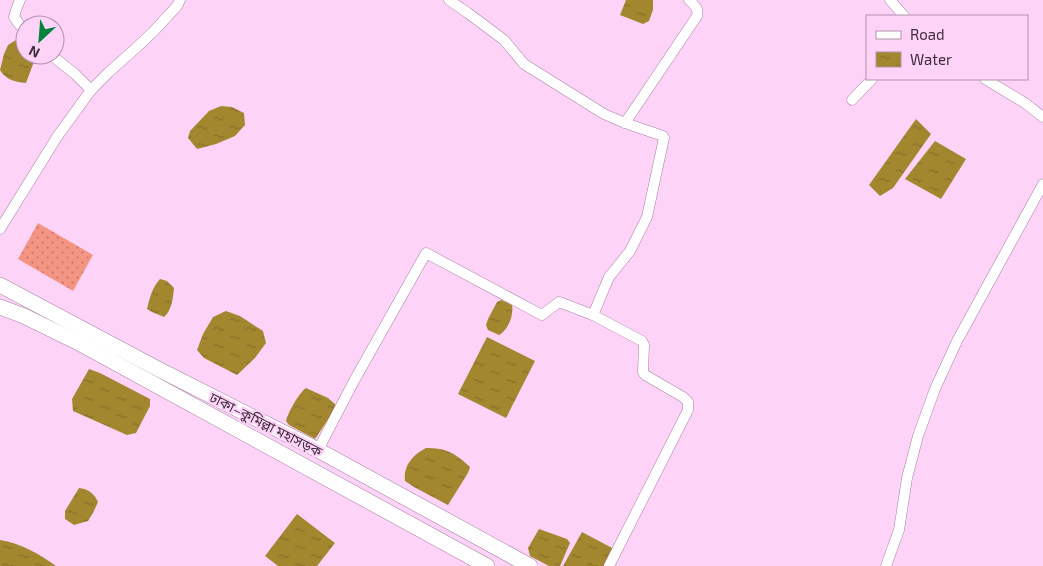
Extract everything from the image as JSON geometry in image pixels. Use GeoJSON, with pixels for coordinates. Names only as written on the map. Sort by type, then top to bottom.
{"type":"FeatureCollection","features":[{"type":"Feature","properties":{"kind":"highway","name":"ঢাকা–কুমিল্লা মহাসড়ক"},"geometry":{"type":"LineString","coordinates":[[0,285],[160,370],[318,450],[530,566]]}},
{"type":"Feature","properties":{"kind":"highway","name":"ঢাকা–কুমিল্লা মহাসড়ক"},"geometry":{"type":"LineString","coordinates":[[0,307],[24,316],[87,348],[487,566]]}},
{"type":"Feature","properties":{"kind":"street"},"geometry":{"type":"LineString","coordinates":[[15,19],[20,0]]}},
{"type":"Feature","properties":{"kind":"street"},"geometry":{"type":"LineString","coordinates":[[0,229],[57,138],[91,90],[154,32],[180,0]]}},
{"type":"Feature","properties":{"kind":"street"},"geometry":{"type":"LineString","coordinates":[[449,0],[504,40],[524,64],[604,114],[624,123],[660,134],[664,138],[647,217],[630,251],[609,277],[593,314]]}},
{"type":"Feature","properties":{"kind":"street"},"geometry":{"type":"LineString","coordinates":[[624,123],[697,16],[698,12],[689,0]]}},
{"type":"Feature","properties":{"kind":"street"},"geometry":{"type":"LineString","coordinates":[[890,0],[903,15]]}},
{"type":"Feature","properties":{"kind":"street"},"geometry":{"type":"LineString","coordinates":[[64,65],[91,90]]}},
{"type":"Feature","properties":{"kind":"street"},"geometry":{"type":"LineString","coordinates":[[852,100],[871,80]]}},
{"type":"Feature","properties":{"kind":"street"},"geometry":{"type":"LineString","coordinates":[[987,80],[1025,103],[1043,117]]}},
{"type":"Feature","properties":{"kind":"street"},"geometry":{"type":"LineString","coordinates":[[886,566],[899,530],[907,478],[916,444],[935,389],[957,341],[1043,184]]}},
{"type":"Feature","properties":{"kind":"street"},"geometry":{"type":"LineString","coordinates":[[318,450],[354,381],[426,253],[542,315],[559,302],[593,314],[642,341],[644,345],[643,372],[645,375],[683,397],[688,402],[688,410],[610,566]]}},
{"type":"Feature","properties":{"kind":"shaded area"},"geometry":{"type":"Polygon","coordinates":[[[38,223],[93,255],[73,291],[18,259],[38,223]]]}},
{"type":"Feature","properties":{"kind":"water"},"geometry":{"type":"Polygon","coordinates":[[[626,0],[653,0],[653,10],[649,21],[643,24],[620,15],[626,0]]]}},
{"type":"Feature","properties":{"kind":"water"},"geometry":{"type":"Polygon","coordinates":[[[15,41],[15,65],[33,65],[26,83],[11,80],[0,70],[8,45],[15,41]]]}},
{"type":"Feature","properties":{"kind":"water"},"geometry":{"type":"Polygon","coordinates":[[[221,106],[232,107],[244,113],[245,125],[235,136],[197,149],[188,138],[190,131],[209,111],[221,106]]]}},
{"type":"Feature","properties":{"kind":"water"},"geometry":{"type":"Polygon","coordinates":[[[916,119],[931,134],[893,188],[880,196],[869,185],[916,119]]]}},
{"type":"Feature","properties":{"kind":"water"},"geometry":{"type":"Polygon","coordinates":[[[935,141],[966,159],[941,199],[905,179],[935,141]]]}},
{"type":"Feature","properties":{"kind":"water"},"geometry":{"type":"Polygon","coordinates":[[[160,279],[167,281],[174,288],[173,300],[164,317],[147,309],[153,289],[160,279]]]}},
{"type":"Feature","properties":{"kind":"water"},"geometry":{"type":"Polygon","coordinates":[[[501,300],[512,305],[512,309],[508,326],[499,335],[488,330],[486,325],[497,302],[501,300]]]}},
{"type":"Feature","properties":{"kind":"water"},"geometry":{"type":"Polygon","coordinates":[[[226,311],[240,316],[263,331],[266,343],[255,358],[237,375],[204,358],[197,350],[203,334],[213,317],[226,311]]]}},
{"type":"Feature","properties":{"kind":"water"},"geometry":{"type":"Polygon","coordinates":[[[487,337],[535,361],[506,418],[458,394],[487,337]]]}},
{"type":"Feature","properties":{"kind":"water"},"geometry":{"type":"Polygon","coordinates":[[[89,369],[150,399],[150,406],[136,433],[127,435],[73,411],[72,399],[89,369]]]}},
{"type":"Feature","properties":{"kind":"water"},"geometry":{"type":"Polygon","coordinates":[[[306,388],[328,398],[335,404],[335,409],[315,439],[289,425],[286,421],[294,403],[306,388]]]}},
{"type":"Feature","properties":{"kind":"water"},"geometry":{"type":"Polygon","coordinates":[[[426,448],[450,452],[470,467],[448,505],[405,481],[407,465],[417,454],[426,448]]]}},
{"type":"Feature","properties":{"kind":"water"},"geometry":{"type":"Polygon","coordinates":[[[79,488],[90,492],[98,502],[88,521],[74,525],[65,519],[65,511],[79,488]]]}},
{"type":"Feature","properties":{"kind":"water"},"geometry":{"type":"Polygon","coordinates":[[[297,514],[335,543],[317,566],[278,566],[265,556],[297,514]]]}},
{"type":"Feature","properties":{"kind":"water"},"geometry":{"type":"Polygon","coordinates":[[[539,529],[567,539],[570,543],[560,566],[549,566],[530,556],[528,548],[539,529]]]}},
{"type":"Feature","properties":{"kind":"water"},"geometry":{"type":"Polygon","coordinates":[[[582,532],[614,549],[604,566],[563,566],[582,532]]]}},
{"type":"Feature","properties":{"kind":"water"},"geometry":{"type":"Polygon","coordinates":[[[0,540],[30,550],[56,566],[0,566],[0,540]]]}}]}
